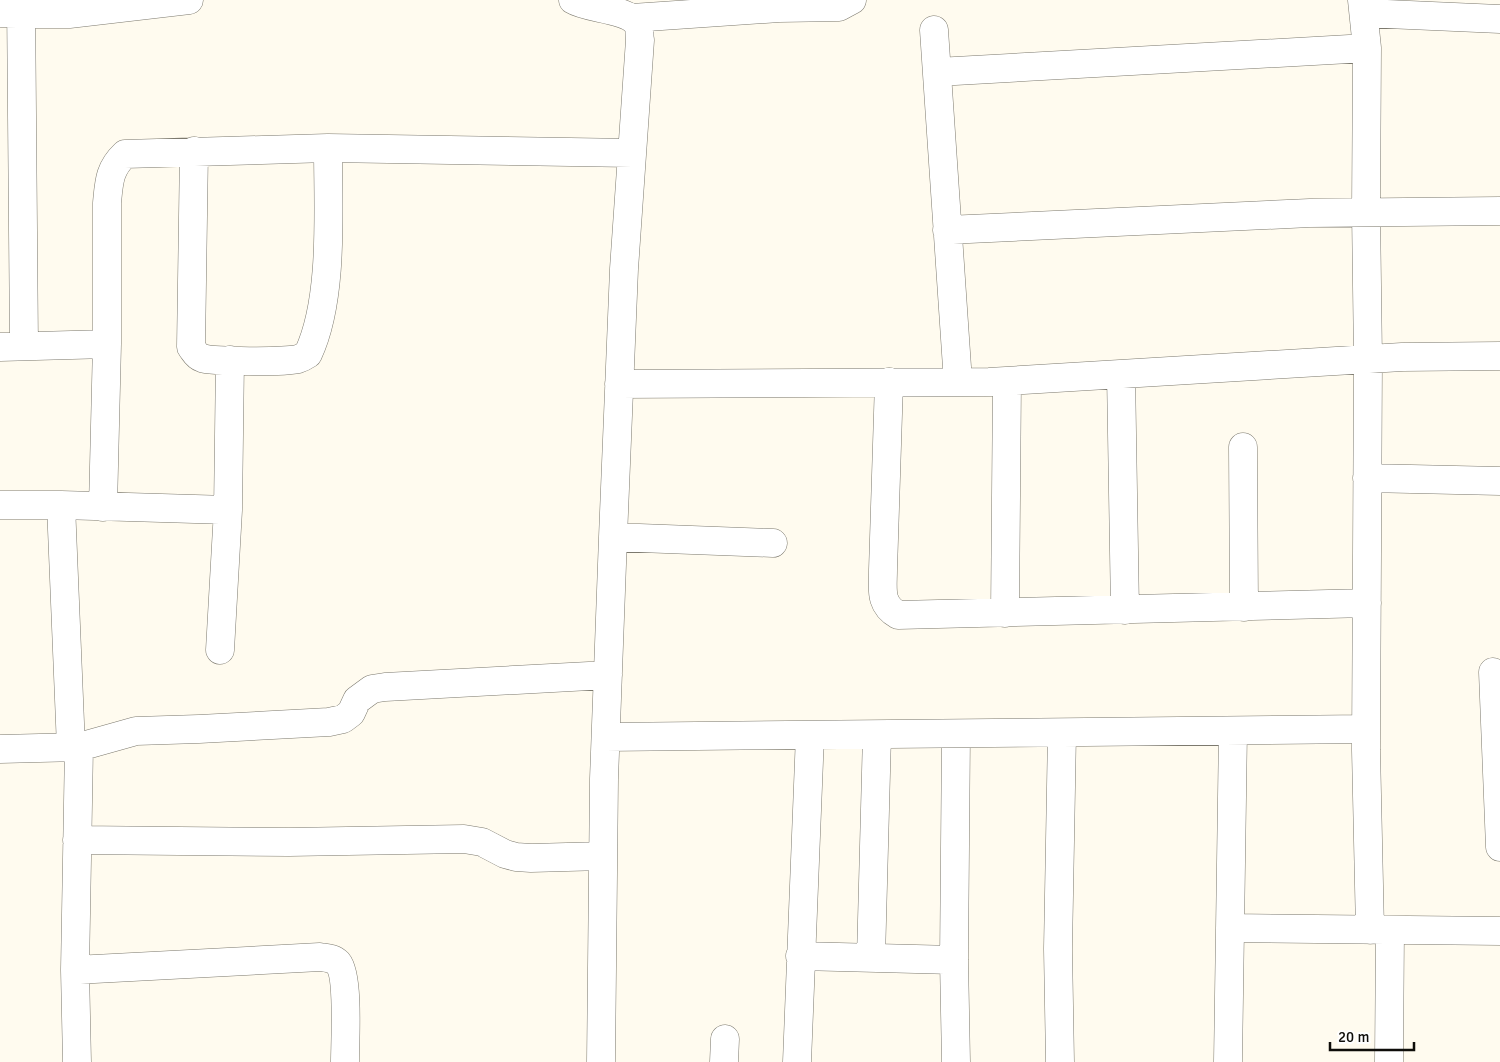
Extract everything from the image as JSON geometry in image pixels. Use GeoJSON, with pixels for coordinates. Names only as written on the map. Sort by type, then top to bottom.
{"type":"FeatureCollection","features":[{"type":"Feature","properties":{"kind":"street"},"geometry":{"type":"LineString","coordinates":[[107,344],[12,346],[11,150],[14,9],[69,14],[189,0]]}},
{"type":"Feature","properties":{"kind":"street"},"geometry":{"type":"LineString","coordinates":[[573,0],[579,4],[620,13],[839,6],[852,0]]}},
{"type":"Feature","properties":{"kind":"street"},"geometry":{"type":"LineString","coordinates":[[1388,1062],[1366,729],[1368,478],[1367,48],[1363,6],[1441,8],[1500,18]]}},
{"type":"Feature","properties":{"kind":"street"},"geometry":{"type":"LineString","coordinates":[[601,1062],[603,856],[608,675],[624,269],[640,40],[639,12]]}},
{"type":"Feature","properties":{"kind":"street"},"geometry":{"type":"LineString","coordinates":[[934,30],[958,382]]}},
{"type":"Feature","properties":{"kind":"street"},"geometry":{"type":"LineString","coordinates":[[937,72],[1367,48]]}},
{"type":"Feature","properties":{"kind":"street"},"geometry":{"type":"LineString","coordinates":[[103,507],[108,186],[116,163],[125,154],[328,148],[632,153]]}},
{"type":"Feature","properties":{"kind":"street"},"geometry":{"type":"LineString","coordinates":[[194,151],[192,347],[196,355],[204,359],[284,361],[299,359],[308,354],[319,322],[327,267],[328,148]]}},
{"type":"Feature","properties":{"kind":"street"},"geometry":{"type":"LineString","coordinates":[[947,230],[1310,213],[1500,212]]}},
{"type":"Feature","properties":{"kind":"street"},"geometry":{"type":"LineString","coordinates":[[619,384],[1007,381],[1402,357],[1500,356]]}},
{"type":"Feature","properties":{"kind":"street"},"geometry":{"type":"LineString","coordinates":[[220,650],[228,510],[230,360]]}},
{"type":"Feature","properties":{"kind":"street"},"geometry":{"type":"LineString","coordinates":[[1121,374],[1125,610]]}},
{"type":"Feature","properties":{"kind":"street"},"geometry":{"type":"LineString","coordinates":[[1005,613],[1007,381]]}},
{"type":"Feature","properties":{"kind":"street"},"geometry":{"type":"LineString","coordinates":[[889,382],[883,599],[889,609],[898,614],[1005,613],[1367,603]]}},
{"type":"Feature","properties":{"kind":"street"},"geometry":{"type":"LineString","coordinates":[[1243,447],[1244,607]]}},
{"type":"Feature","properties":{"kind":"street"},"geometry":{"type":"LineString","coordinates":[[1368,478],[1500,481]]}},
{"type":"Feature","properties":{"kind":"street"},"geometry":{"type":"LineString","coordinates":[[0,505],[228,510]]}},
{"type":"Feature","properties":{"kind":"street"},"geometry":{"type":"LineString","coordinates":[[61,505],[75,747],[77,1062]]}},
{"type":"Feature","properties":{"kind":"street"},"geometry":{"type":"LineString","coordinates":[[613,538],[773,543]]}},
{"type":"Feature","properties":{"kind":"street"},"geometry":{"type":"LineString","coordinates":[[1493,672],[1500,847]]}},
{"type":"Feature","properties":{"kind":"street"},"geometry":{"type":"LineString","coordinates":[[0,750],[75,747],[136,731],[329,722],[343,719],[351,713],[357,700],[372,689],[385,687],[608,675]]}},
{"type":"Feature","properties":{"kind":"street"},"geometry":{"type":"LineString","coordinates":[[606,737],[1366,729]]}},
{"type":"Feature","properties":{"kind":"street"},"geometry":{"type":"LineString","coordinates":[[1228,1062],[1233,731]]}},
{"type":"Feature","properties":{"kind":"street"},"geometry":{"type":"LineString","coordinates":[[1060,1062],[1058,949],[1062,733]]}},
{"type":"Feature","properties":{"kind":"street"},"geometry":{"type":"LineString","coordinates":[[956,734],[954,960],[956,1062]]}},
{"type":"Feature","properties":{"kind":"street"},"geometry":{"type":"LineString","coordinates":[[797,1062],[810,735]]}},
{"type":"Feature","properties":{"kind":"street"},"geometry":{"type":"LineString","coordinates":[[871,958],[877,735]]}},
{"type":"Feature","properties":{"kind":"street"},"geometry":{"type":"LineString","coordinates":[[77,840],[289,842],[464,839],[482,842],[505,854],[516,857],[603,856]]}},
{"type":"Feature","properties":{"kind":"street"},"geometry":{"type":"LineString","coordinates":[[1230,928],[1500,931]]}},
{"type":"Feature","properties":{"kind":"street"},"geometry":{"type":"LineString","coordinates":[[800,956],[954,960]]}},
{"type":"Feature","properties":{"kind":"street"},"geometry":{"type":"LineString","coordinates":[[75,970],[320,957],[331,958],[339,964],[343,973],[345,991],[345,1062]]}}]}
